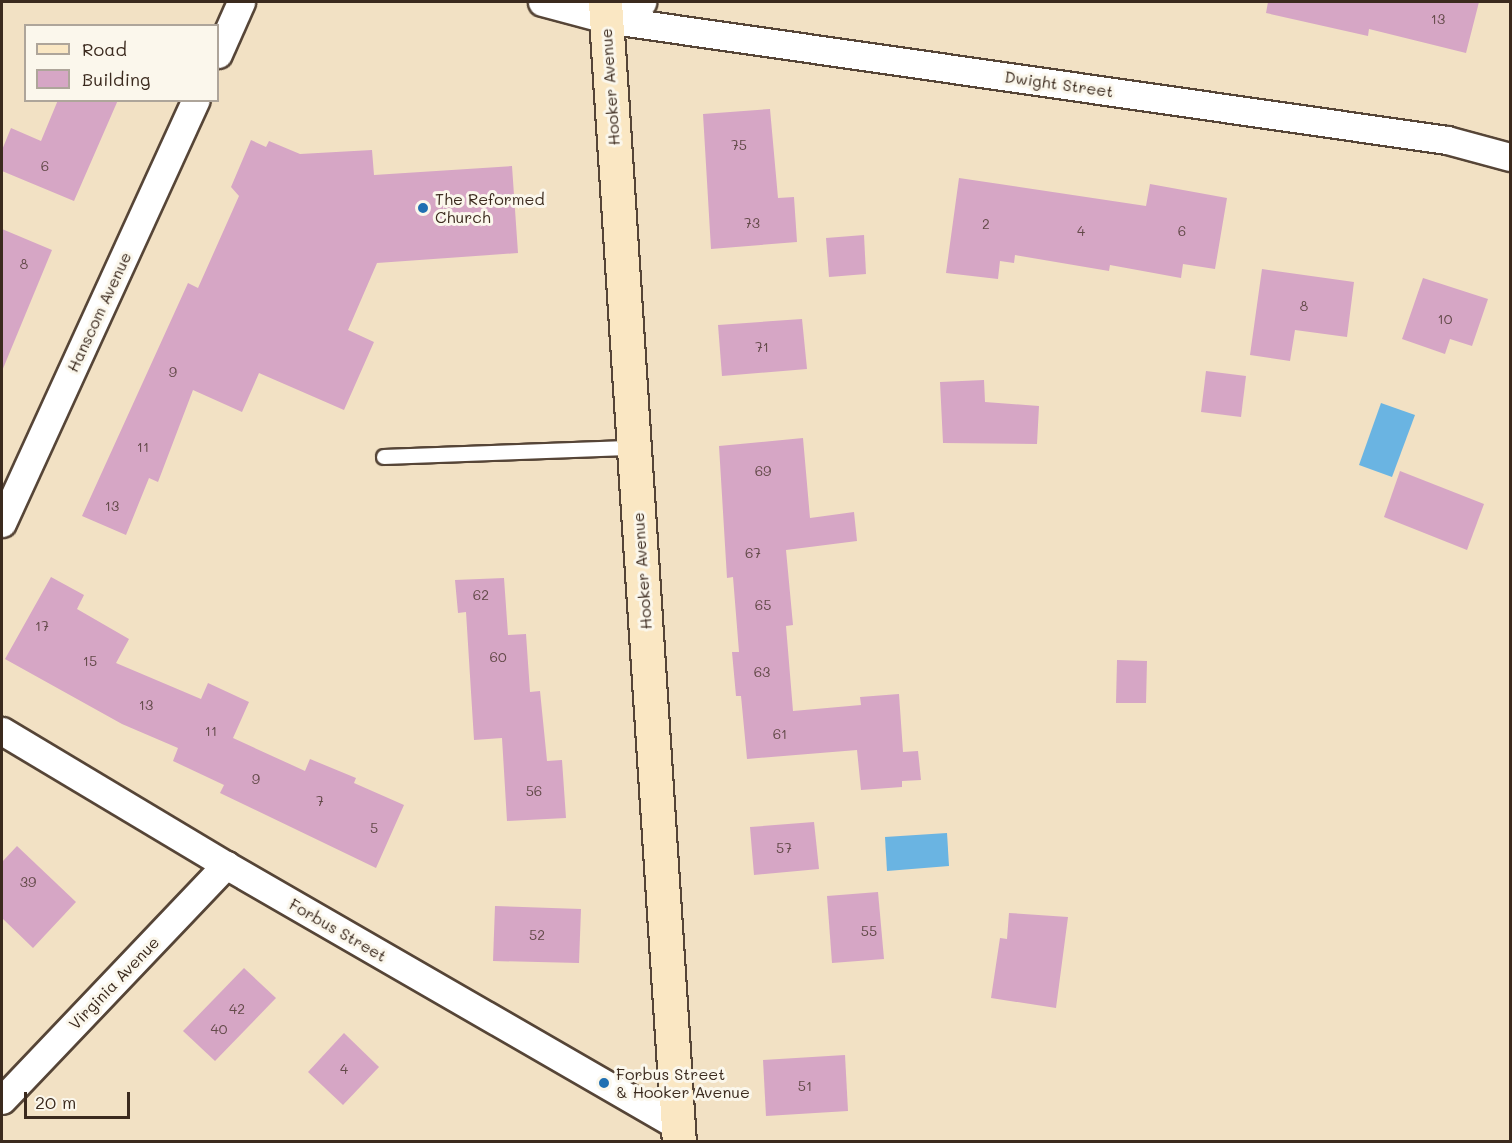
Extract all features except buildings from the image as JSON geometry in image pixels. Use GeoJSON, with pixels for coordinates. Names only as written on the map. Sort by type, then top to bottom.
{"type":"FeatureCollection","features":[{"type":"Feature","properties":{"kind":"street"},"geometry":{"type":"LineString","coordinates":[[219,52],[242,2]]}},
{"type":"Feature","properties":{"kind":"street"},"geometry":{"type":"LineString","coordinates":[[542,2],[605,10],[642,2]]}},
{"type":"Feature","properties":{"kind":"street","name":"Dwight Street"},"geometry":{"type":"LineString","coordinates":[[605,10],[1447,140],[1510,157]]}},
{"type":"Feature","properties":{"kind":"street","name":"Hooker Avenue"},"geometry":{"type":"LineString","coordinates":[[605,10],[678,1133]]}},
{"type":"Feature","properties":{"kind":"street","name":"Hanscom Avenue"},"geometry":{"type":"LineString","coordinates":[[2,524],[195,102]]}},
{"type":"Feature","properties":{"kind":"street","name":"Forbus Street"},"geometry":{"type":"LineString","coordinates":[[2,731],[678,1133]]}},
{"type":"Feature","properties":{"kind":"street","name":"Virginia Avenue"},"geometry":{"type":"LineString","coordinates":[[2,1100],[226,866]]}},
{"type":"Feature","properties":{"kind":"lane"},"geometry":{"type":"LineString","coordinates":[[384,456],[634,448]]}},
{"type":"Feature","properties":{"kind":"water"},"geometry":{"type":"Polygon","coordinates":[[[1381,403],[1415,415],[1392,477],[1359,465],[1381,403]]]}},
{"type":"Feature","properties":{"kind":"water"},"geometry":{"type":"Polygon","coordinates":[[[947,833],[949,866],[887,871],[885,837],[947,833]]]}},
{"type":"Feature","properties":{"kind":"place","name":"The Reformed Church"},"geometry":{"type":"Point","coordinates":[423,208]}},
{"type":"Feature","properties":{"kind":"place","name":"Forbus Street & Hooker Avenue"},"geometry":{"type":"Point","coordinates":[604,1083]}}]}
